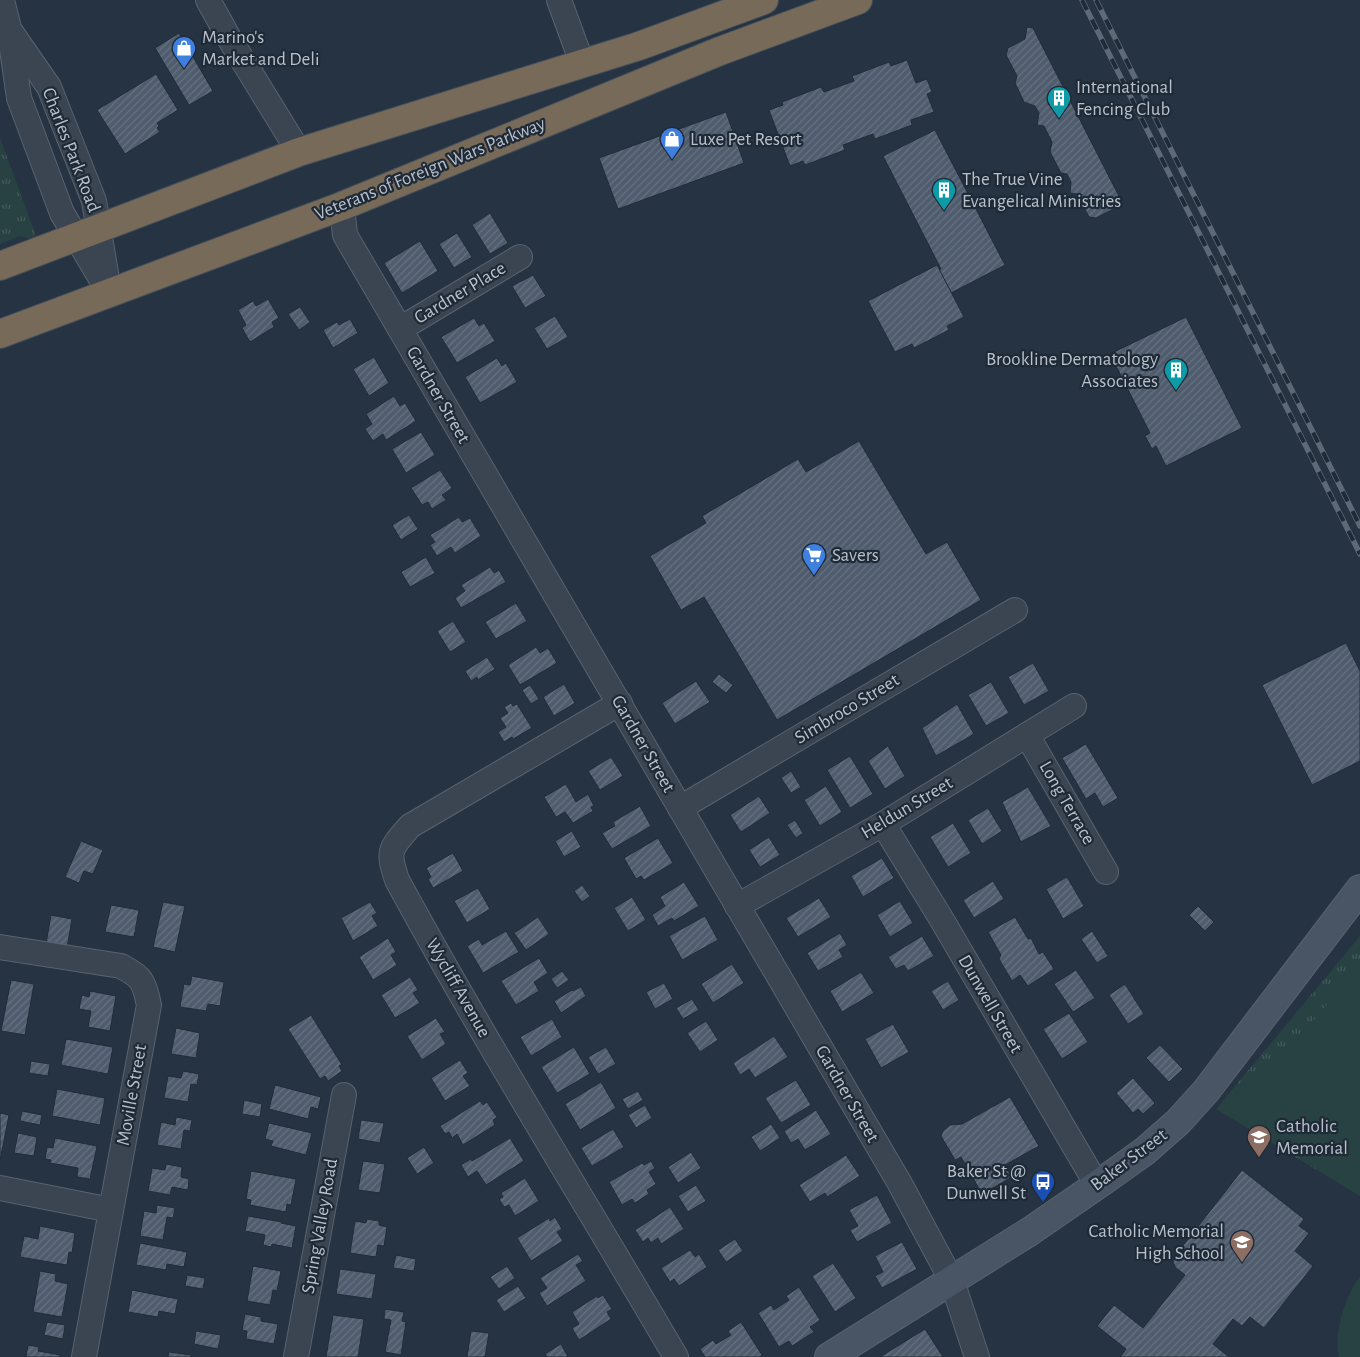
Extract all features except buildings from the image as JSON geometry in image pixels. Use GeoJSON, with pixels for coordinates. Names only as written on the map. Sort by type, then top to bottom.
{"type":"FeatureCollection","features":[{"type":"Feature","properties":{"kind":"highway"},"geometry":{"type":"LineString","coordinates":[[0,266],[299,152],[582,64],[764,0]]}},
{"type":"Feature","properties":{"kind":"highway","name":"Veterans of Foreign Wars Parkway"},"geometry":{"type":"LineString","coordinates":[[0,334],[342,206],[720,51],[858,0]]}},
{"type":"Feature","properties":{"kind":"street","name":"Charles Park Road"},"geometry":{"type":"LineString","coordinates":[[2,0],[9,28],[18,98],[62,213],[87,233],[110,294]]}},
{"type":"Feature","properties":{"kind":"street"},"geometry":{"type":"LineString","coordinates":[[208,0],[243,62],[299,152]]}},
{"type":"Feature","properties":{"kind":"street"},"geometry":{"type":"LineString","coordinates":[[559,0],[582,64]]}},
{"type":"Feature","properties":{"kind":"street","name":"Charles Park Road"},"geometry":{"type":"LineString","coordinates":[[9,28],[49,87],[94,200],[87,233]]}},
{"type":"Feature","properties":{"kind":"street","name":"Gardner Street"},"geometry":{"type":"LineString","coordinates":[[342,206],[346,235],[899,1182],[952,1281],[977,1357]]}},
{"type":"Feature","properties":{"kind":"street","name":"Gardner Place"},"geometry":{"type":"LineString","coordinates":[[400,329],[520,258]]}},
{"type":"Feature","properties":{"kind":"street","name":"Simbroco Street"},"geometry":{"type":"LineString","coordinates":[[680,808],[1015,610]]}},
{"type":"Feature","properties":{"kind":"street","name":"Wycliff Avenue"},"geometry":{"type":"LineString","coordinates":[[620,704],[410,826],[392,846],[391,860],[398,880],[476,1021],[612,1246],[676,1357]]}},
{"type":"Feature","properties":{"kind":"street","name":"Heldun Street"},"geometry":{"type":"LineString","coordinates":[[737,906],[883,824],[1074,706]]}},
{"type":"Feature","properties":{"kind":"street","name":"Long Terrace"},"geometry":{"type":"LineString","coordinates":[[1027,735],[1106,872]]}},
{"type":"Feature","properties":{"kind":"street","name":"Dunwell Street"},"geometry":{"type":"LineString","coordinates":[[883,824],[1097,1185]]}},
{"type":"Feature","properties":{"kind":"street","name":"Baker Street"},"geometry":{"type":"LineString","coordinates":[[829,1357],[1029,1232],[1145,1151],[1178,1122],[1206,1091],[1360,889]]}},
{"type":"Feature","properties":{"kind":"street","name":"Moville Street"},"geometry":{"type":"LineString","coordinates":[[0,947],[121,966],[138,975],[145,985],[149,1005],[84,1357]]}},
{"type":"Feature","properties":{"kind":"street","name":"Spring Valley Road"},"geometry":{"type":"LineString","coordinates":[[296,1357],[344,1095]]}},
{"type":"Feature","properties":{"kind":"street"},"geometry":{"type":"LineString","coordinates":[[0,1188],[111,1210]]}},
{"type":"Feature","properties":{"kind":"green space"},"geometry":{"type":"Polygon","coordinates":[[[0,138],[38,241],[20,236],[0,244],[0,138]]]}},
{"type":"Feature","properties":{"kind":"green space"},"geometry":{"type":"Polygon","coordinates":[[[1360,936],[1360,1196],[1216,1109],[1360,936]]]}},
{"type":"Feature","properties":{"kind":"green space"},"geometry":{"type":"Polygon","coordinates":[[[1360,965],[1360,1196],[1225,1110],[1244,1082],[1296,1041],[1360,965]]]}},
{"type":"Feature","properties":{"kind":"green space"},"geometry":{"type":"Polygon","coordinates":[[[1360,1277],[1360,1357],[1339,1357],[1339,1326],[1345,1304],[1360,1277]]]}},
{"type":"Feature","properties":{"kind":"railway"},"geometry":{"type":"LineString","coordinates":[[1082,0],[1360,554]]}},
{"type":"Feature","properties":{"kind":"railway"},"geometry":{"type":"LineString","coordinates":[[1096,0],[1360,526]]}},
{"type":"Feature","properties":{"kind":"place","name":"Marino's Market and Deli"},"geometry":{"type":"Point","coordinates":[184,69]}},
{"type":"Feature","properties":{"kind":"place","name":"International Fencing Club"},"geometry":{"type":"Point","coordinates":[1059,119]}},
{"type":"Feature","properties":{"kind":"place","name":"Luxe Pet Resort"},"geometry":{"type":"Point","coordinates":[672,160]}},
{"type":"Feature","properties":{"kind":"place","name":"The True Vine Evangelical Ministries"},"geometry":{"type":"Point","coordinates":[944,211]}},
{"type":"Feature","properties":{"kind":"place","name":"Brookline Dermatology Associates"},"geometry":{"type":"Point","coordinates":[1176,391]}},
{"type":"Feature","properties":{"kind":"place","name":"Savers"},"geometry":{"type":"Point","coordinates":[814,576]}},
{"type":"Feature","properties":{"kind":"place","name":"Catholic Memorial"},"geometry":{"type":"Point","coordinates":[1259,1158]}},
{"type":"Feature","properties":{"kind":"place","name":"Baker St @ Dunwell St"},"geometry":{"type":"Point","coordinates":[1043,1203]}},
{"type":"Feature","properties":{"kind":"place","name":"Catholic Memorial High School"},"geometry":{"type":"Point","coordinates":[1242,1263]}}]}
